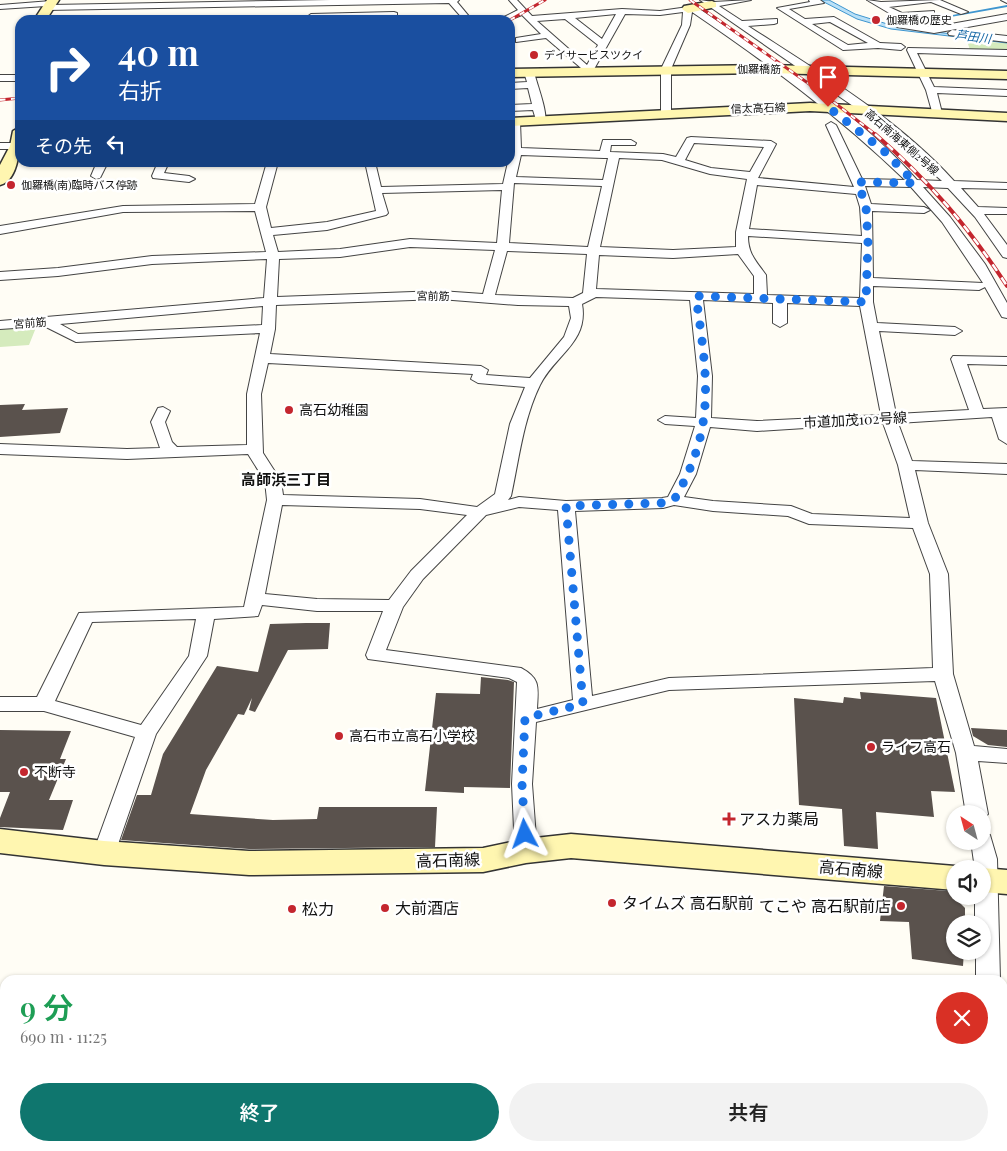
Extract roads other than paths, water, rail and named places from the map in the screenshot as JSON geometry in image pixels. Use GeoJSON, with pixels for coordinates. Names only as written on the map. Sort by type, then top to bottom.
{"type":"FeatureCollection","features":[{"type":"Feature","properties":{"kind":"street"},"geometry":{"type":"LineString","coordinates":[[451,0],[464,15]]}},
{"type":"Feature","properties":{"kind":"street"},"geometry":{"type":"LineString","coordinates":[[0,7],[50,4],[455,0]]}},
{"type":"Feature","properties":{"kind":"street"},"geometry":{"type":"LineString","coordinates":[[514,0],[530,19],[588,71],[622,11]]}},
{"type":"Feature","properties":{"kind":"street"},"geometry":{"type":"LineString","coordinates":[[530,19],[622,11],[660,13],[690,9],[708,3],[748,0]]}},
{"type":"Feature","properties":{"kind":"street"},"geometry":{"type":"LineString","coordinates":[[872,0],[906,19],[900,26],[1007,39]]}},
{"type":"Feature","properties":{"kind":"street"},"geometry":{"type":"LineString","coordinates":[[880,5],[929,0]]}},
{"type":"Feature","properties":{"kind":"street"},"geometry":{"type":"LineString","coordinates":[[933,0],[964,12]]}},
{"type":"Feature","properties":{"kind":"street"},"geometry":{"type":"LineString","coordinates":[[388,1],[395,15]]}},
{"type":"Feature","properties":{"kind":"street"},"geometry":{"type":"LineString","coordinates":[[306,2],[309,15]]}},
{"type":"Feature","properties":{"kind":"street","name":"高石南海東側2号線"},"geometry":{"type":"LineString","coordinates":[[708,3],[864,109],[912,148],[992,229],[1007,254]]}},
{"type":"Feature","properties":{"kind":"street"},"geometry":{"type":"LineString","coordinates":[[43,15],[50,4]]}},
{"type":"Feature","properties":{"kind":"street"},"geometry":{"type":"LineString","coordinates":[[858,22],[824,8],[780,8],[846,48],[878,45],[901,47]]}},
{"type":"Feature","properties":{"kind":"street"},"geometry":{"type":"LineString","coordinates":[[803,22],[824,8]]}},
{"type":"Feature","properties":{"kind":"street"},"geometry":{"type":"LineString","coordinates":[[824,8],[878,45]]}},
{"type":"Feature","properties":{"kind":"street"},"geometry":{"type":"LineString","coordinates":[[690,9],[778,69],[884,151],[915,183],[967,245],[1007,314]]}},
{"type":"Feature","properties":{"kind":"street"},"geometry":{"type":"LineString","coordinates":[[666,113],[666,69],[686,25],[690,9]]}},
{"type":"Feature","properties":{"kind":"street"},"geometry":{"type":"LineString","coordinates":[[512,15],[523,10]]}},
{"type":"Feature","properties":{"kind":"street"},"geometry":{"type":"LineString","coordinates":[[899,16],[930,13]]}},
{"type":"Feature","properties":{"kind":"street"},"geometry":{"type":"LineString","coordinates":[[568,16],[603,44]]}},
{"type":"Feature","properties":{"kind":"street"},"geometry":{"type":"LineString","coordinates":[[934,30],[1007,17]]}},
{"type":"Feature","properties":{"kind":"street"},"geometry":{"type":"LineString","coordinates":[[739,24],[774,21]]}},
{"type":"Feature","properties":{"kind":"street"},"geometry":{"type":"LineString","coordinates":[[519,40],[549,36]]}},
{"type":"Feature","properties":{"kind":"street"},"geometry":{"type":"LineString","coordinates":[[937,112],[931,90],[912,50],[1007,53]]}},
{"type":"Feature","properties":{"kind":"street","name":"伽羅橋筋"},"geometry":{"type":"LineString","coordinates":[[515,74],[531,79],[588,71],[778,69],[1007,75]]}},
{"type":"Feature","properties":{"kind":"street"},"geometry":{"type":"LineString","coordinates":[[0,78],[15,78]]}},
{"type":"Feature","properties":{"kind":"street"},"geometry":{"type":"LineString","coordinates":[[515,84],[531,79],[540,114]]}},
{"type":"Feature","properties":{"kind":"street"},"geometry":{"type":"LineString","coordinates":[[931,90],[1007,93]]}},
{"type":"Feature","properties":{"kind":"street","name":"信太高石線"},"geometry":{"type":"LineString","coordinates":[[515,117],[540,114],[666,113],[755,108],[828,107],[1007,117]]}},
{"type":"Feature","properties":{"kind":"street"},"geometry":{"type":"LineString","coordinates":[[831,125],[859,186],[866,207],[868,240],[866,302],[889,418],[906,465],[920,523],[939,574],[943,674],[966,753],[975,805]]}},
{"type":"Feature","properties":{"kind":"street"},"geometry":{"type":"LineString","coordinates":[[680,160],[691,140],[771,144],[752,178],[742,232],[742,250],[753,269],[760,275],[761,299]]}},
{"type":"Feature","properties":{"kind":"street"},"geometry":{"type":"LineString","coordinates":[[0,146],[15,142]]}},
{"type":"Feature","properties":{"kind":"street"},"geometry":{"type":"LineString","coordinates":[[589,295],[593,252],[609,183],[607,142],[631,143]]}},
{"type":"Feature","properties":{"kind":"street"},"geometry":{"type":"LineString","coordinates":[[0,180],[15,149]]}},
{"type":"Feature","properties":{"kind":"street"},"geometry":{"type":"LineString","coordinates":[[515,151],[663,157],[680,160],[710,171],[752,178],[859,186],[915,183],[1007,186]]}},
{"type":"Feature","properties":{"kind":"street"},"geometry":{"type":"LineString","coordinates":[[96,176],[100,167]]}},
{"type":"Feature","properties":{"kind":"street"},"geometry":{"type":"LineString","coordinates":[[162,167],[157,176],[189,179]]}},
{"type":"Feature","properties":{"kind":"street"},"geometry":{"type":"LineString","coordinates":[[44,704],[86,617],[252,612],[275,500],[273,482],[255,449],[254,394],[268,329],[273,256],[260,206],[272,167]]}},
{"type":"Feature","properties":{"kind":"street"},"geometry":{"type":"LineString","coordinates":[[267,232],[327,226],[382,213],[378,190],[369,167]]}},
{"type":"Feature","properties":{"kind":"street"},"geometry":{"type":"LineString","coordinates":[[488,299],[505,236],[511,167]]}},
{"type":"Feature","properties":{"kind":"street"},"geometry":{"type":"LineString","coordinates":[[378,190],[509,183],[609,183]]}},
{"type":"Feature","properties":{"kind":"street"},"geometry":{"type":"LineString","coordinates":[[0,230],[123,209],[260,206]]}},
{"type":"Feature","properties":{"kind":"street"},"geometry":{"type":"LineString","coordinates":[[866,207],[924,210]]}},
{"type":"Feature","properties":{"kind":"street"},"geometry":{"type":"LineString","coordinates":[[974,210],[1007,211]]}},
{"type":"Feature","properties":{"kind":"street"},"geometry":{"type":"LineString","coordinates":[[992,229],[1007,230]]}},
{"type":"Feature","properties":{"kind":"street"},"geometry":{"type":"LineString","coordinates":[[742,232],[868,240]]}},
{"type":"Feature","properties":{"kind":"street"},"geometry":{"type":"LineString","coordinates":[[0,276],[58,272],[152,260],[340,253],[410,243],[673,254],[742,250]]}},
{"type":"Feature","properties":{"kind":"street"},"geometry":{"type":"LineString","coordinates":[[866,282],[979,286]]}},
{"type":"Feature","properties":{"kind":"street","name":"宮前筋"},"geometry":{"type":"LineString","coordinates":[[0,325],[46,322],[84,316],[222,307],[270,301],[440,295],[488,299],[575,302],[589,295],[696,296],[866,302]]}},
{"type":"Feature","properties":{"kind":"street"},"geometry":{"type":"LineString","coordinates":[[674,500],[697,453],[704,424],[706,369],[696,296]]}},
{"type":"Feature","properties":{"kind":"street"},"geometry":{"type":"LineString","coordinates":[[780,300],[780,323]]}},
{"type":"Feature","properties":{"kind":"street"},"geometry":{"type":"LineString","coordinates":[[526,851],[522,784],[528,688],[526,679],[514,672],[375,655],[394,606],[418,575],[480,512],[503,496],[518,424],[534,383],[570,338],[578,318],[575,302]]}},
{"type":"Feature","properties":{"kind":"street"},"geometry":{"type":"LineString","coordinates":[[46,322],[76,338],[268,329]]}},
{"type":"Feature","properties":{"kind":"street"},"geometry":{"type":"LineString","coordinates":[[872,327],[955,331]]}},
{"type":"Feature","properties":{"kind":"street"},"geometry":{"type":"LineString","coordinates":[[262,358],[481,370],[478,379],[534,383]]}},
{"type":"Feature","properties":{"kind":"street"},"geometry":{"type":"LineString","coordinates":[[977,412],[958,360],[1007,361]]}},
{"type":"Feature","properties":{"kind":"street"},"geometry":{"type":"LineString","coordinates":[[163,411],[158,422],[165,444],[172,451]]}},
{"type":"Feature","properties":{"kind":"street"},"geometry":{"type":"LineString","coordinates":[[1002,412],[1007,439]]}},
{"type":"Feature","properties":{"kind":"street","name":"市道加茂102号線"},"geometry":{"type":"LineString","coordinates":[[665,420],[757,426],[1002,412]]}},
{"type":"Feature","properties":{"kind":"street"},"geometry":{"type":"LineString","coordinates":[[0,449],[127,454],[255,449]]}},
{"type":"Feature","properties":{"kind":"street"},"geometry":{"type":"LineString","coordinates":[[906,465],[1007,469]]}},
{"type":"Feature","properties":{"kind":"street"},"geometry":{"type":"LineString","coordinates":[[275,500],[420,504],[480,512],[520,502],[566,506],[662,503],[674,500],[713,506],[791,511],[809,519],[920,523]]}},
{"type":"Feature","properties":{"kind":"street"},"geometry":{"type":"LineString","coordinates":[[566,506],[583,704]]}},
{"type":"Feature","properties":{"kind":"street"},"geometry":{"type":"LineString","coordinates":[[254,599],[317,605],[394,606]]}},
{"type":"Feature","properties":{"kind":"street"},"geometry":{"type":"LineString","coordinates":[[104,853],[146,733],[198,656],[206,613]]}},
{"type":"Feature","properties":{"kind":"street"},"geometry":{"type":"LineString","coordinates":[[525,718],[669,684],[943,674]]}},
{"type":"Feature","properties":{"kind":"street"},"geometry":{"type":"LineString","coordinates":[[0,704],[44,704],[146,733]]}},
{"type":"Feature","properties":{"kind":"street"},"geometry":{"type":"LineString","coordinates":[[966,753],[1007,756]]}},
{"type":"Feature","properties":{"kind":"street","name":"高石南線"},"geometry":{"type":"LineString","coordinates":[[0,841],[104,853],[249,863],[483,860],[526,851],[571,846],[946,877]]}},
{"type":"Feature","properties":{"kind":"street"},"geometry":{"type":"LineString","coordinates":[[984,905],[988,975]]}},
{"type":"Feature","properties":{"kind":"water","name":"芦田川"},"geometry":{"type":"Polygon","coordinates":[[[820,0],[829,0],[855,14],[897,27],[1007,41],[1007,43],[891,29],[857,19],[820,0]]]}},
{"type":"Feature","properties":{"kind":"waterway"},"geometry":{"type":"LineString","coordinates":[[911,23],[1007,6]]}},
{"type":"Feature","properties":{"kind":"railway"},"geometry":{"type":"LineString","coordinates":[[515,17],[545,0]]}},
{"type":"Feature","properties":{"kind":"railway"},"geometry":{"type":"LineString","coordinates":[[690,0],[822,93],[876,135]]}},
{"type":"Feature","properties":{"kind":"railway"},"geometry":{"type":"LineString","coordinates":[[0,100],[15,98]]}},
{"type":"Feature","properties":{"kind":"railway"},"geometry":{"type":"LineString","coordinates":[[875,134],[913,169],[947,205],[978,244],[1007,286]]}},
{"type":"Feature","properties":{"kind":"place","name":"伽羅橋の歴史"},"geometry":{"type":"Point","coordinates":[876,20]}},
{"type":"Feature","properties":{"kind":"place","name":"デイサービスツクイ"},"geometry":{"type":"Point","coordinates":[534,55]}},
{"type":"Feature","properties":{"kind":"place","name":"伽羅橋(南)臨時バス停跡"},"geometry":{"type":"Point","coordinates":[11,185]}},
{"type":"Feature","properties":{"kind":"place","name":"高石幼稚園"},"geometry":{"type":"Point","coordinates":[289,410]}},
{"type":"Feature","properties":{"kind":"place","name":"高石市立高石小学校"},"geometry":{"type":"Point","coordinates":[339,736]}},
{"type":"Feature","properties":{"kind":"place","name":"ライフ高石"},"geometry":{"type":"Point","coordinates":[871,747]}},
{"type":"Feature","properties":{"kind":"place","name":"不断寺"},"geometry":{"type":"Point","coordinates":[24,772]}},
{"type":"Feature","properties":{"kind":"place","name":"アスカ薬局"},"geometry":{"type":"Point","coordinates":[729,819]}},
{"type":"Feature","properties":{"kind":"place","name":"タイムズ 高石駅前"},"geometry":{"type":"Point","coordinates":[612,903]}},
{"type":"Feature","properties":{"kind":"place","name":"てこや 高石駅前店"},"geometry":{"type":"Point","coordinates":[901,906]}},
{"type":"Feature","properties":{"kind":"place","name":"大前酒店"},"geometry":{"type":"Point","coordinates":[385,908]}},
{"type":"Feature","properties":{"kind":"place","name":"松力"},"geometry":{"type":"Point","coordinates":[292,909]}},
{"type":"Feature","properties":{"kind":"district","name":"高師浜三丁目"},"geometry":{"type":"Point","coordinates":[286,480]}}]}
